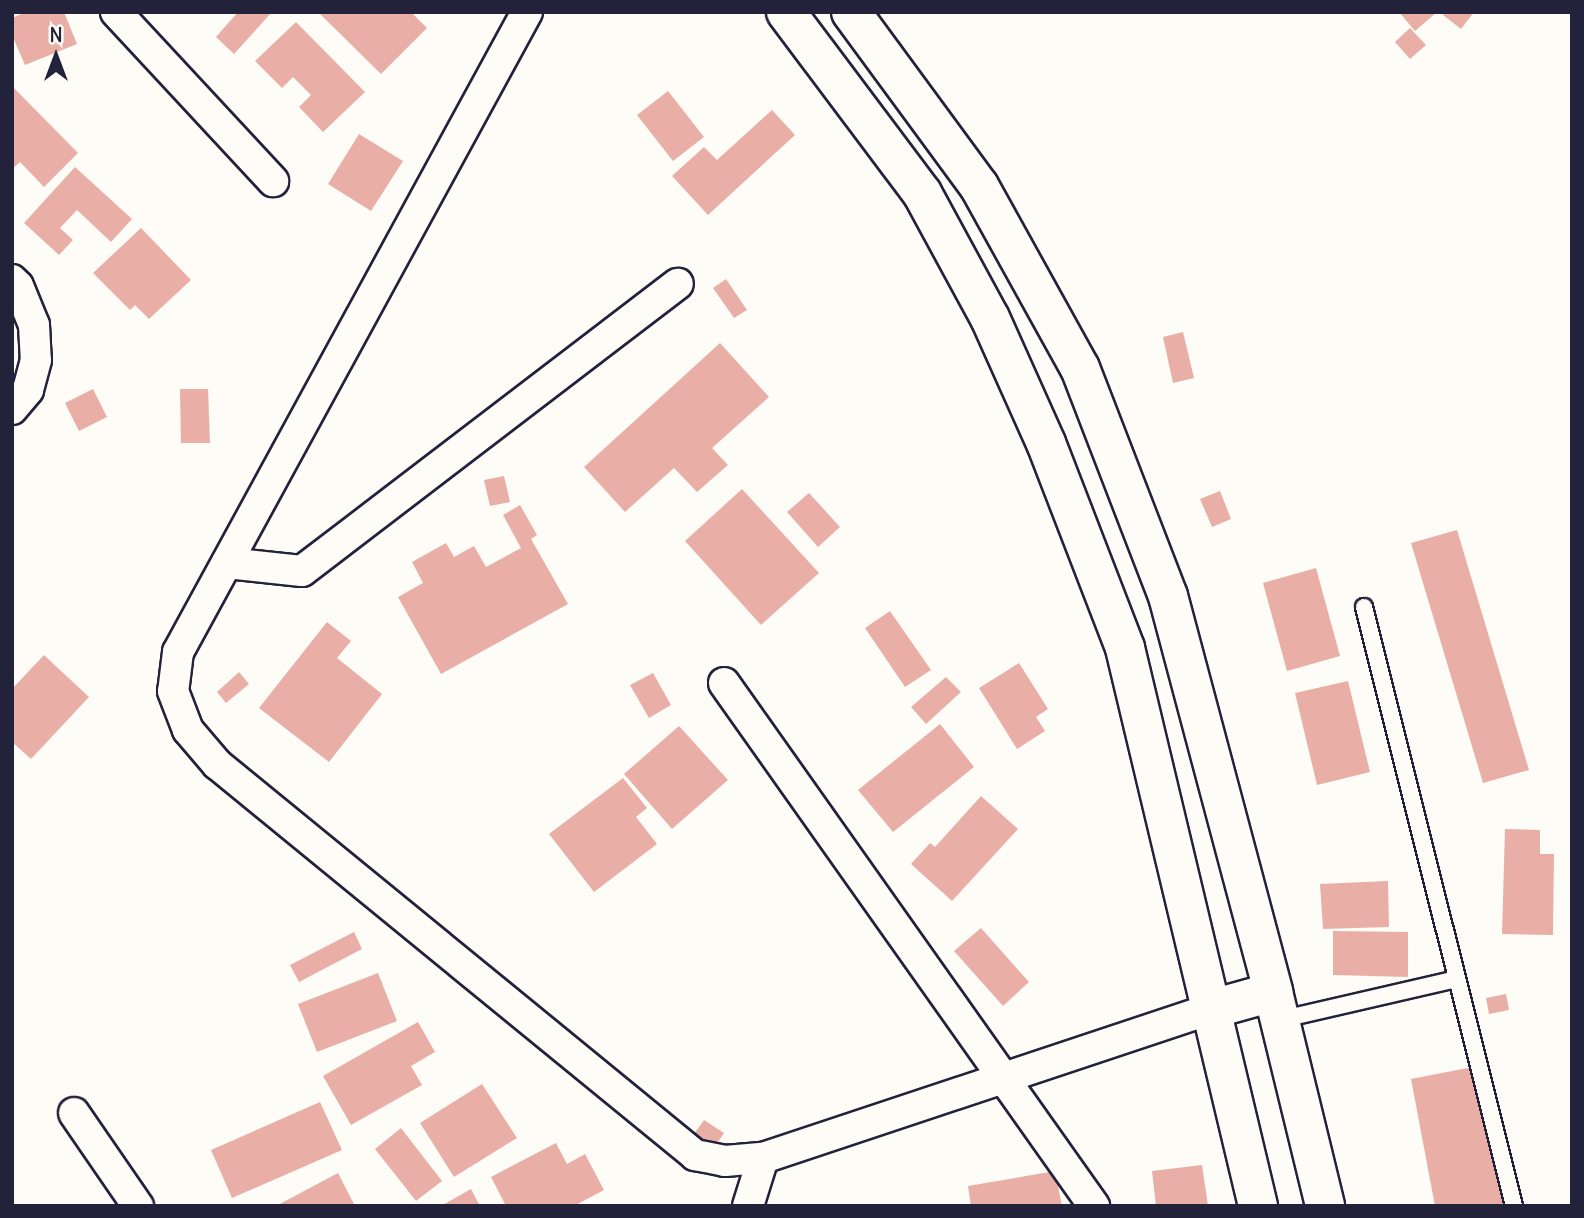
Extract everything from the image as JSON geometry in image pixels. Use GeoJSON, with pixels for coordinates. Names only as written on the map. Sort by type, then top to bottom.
{"type":"FeatureCollection","features":[{"type":"Feature","properties":{"kind":"street"},"geometry":{"type":"LineString","coordinates":[[116,12],[273,181]]}},
{"type":"Feature","properties":{"kind":"street"},"geometry":{"type":"LineString","coordinates":[[527,12],[178,652],[173,691],[188,730],[216,764],[695,1155],[725,1161],[763,1158],[1212,1009],[1276,1006]]}},
{"type":"Feature","properties":{"kind":"street"},"geometry":{"type":"LineString","coordinates":[[786,12],[922,193],[990,317],[1046,443],[1125,648],[1258,1206]]}},
{"type":"Feature","properties":{"kind":"street"},"geometry":{"type":"LineString","coordinates":[[851,12],[898,72],[979,186],[1080,368],[1168,596],[1276,1006],[1325,1206]]}},
{"type":"Feature","properties":{"kind":"street"},"geometry":{"type":"LineString","coordinates":[[12,280],[18,286],[34,325],[36,360],[28,390],[12,409]]}},
{"type":"Feature","properties":{"kind":"street"},"geometry":{"type":"LineString","coordinates":[[227,563],[302,571],[678,284]]}},
{"type":"Feature","properties":{"kind":"street"},"geometry":{"type":"LineString","coordinates":[[724,683],[1094,1206]]}},
{"type":"Feature","properties":{"kind":"street"},"geometry":{"type":"LineString","coordinates":[[74,1113],[138,1206]]}},
{"type":"Feature","properties":{"kind":"street"},"geometry":{"type":"LineString","coordinates":[[748,1206],[763,1158]]}},
{"type":"Feature","properties":{"kind":"lane"},"geometry":{"type":"LineString","coordinates":[[1364,607],[1514,1206]]}},
{"type":"Feature","properties":{"kind":"lane"},"geometry":{"type":"LineString","coordinates":[[1276,1006],[1456,979]]}},
{"type":"Feature","properties":{"kind":"building"},"geometry":{"type":"Polygon","coordinates":[[[26,12],[64,12],[77,44],[25,65],[12,35],[12,18],[26,12]]]}},
{"type":"Feature","properties":{"kind":"building"},"geometry":{"type":"Polygon","coordinates":[[[238,12],[272,12],[234,54],[216,37],[238,12]]]}},
{"type":"Feature","properties":{"kind":"building"},"geometry":{"type":"Polygon","coordinates":[[[318,12],[411,12],[427,28],[381,74],[318,12]]]}},
{"type":"Feature","properties":{"kind":"building"},"geometry":{"type":"Polygon","coordinates":[[[1399,12],[1437,12],[1415,31],[1399,12]]]}},
{"type":"Feature","properties":{"kind":"building"},"geometry":{"type":"Polygon","coordinates":[[[1445,12],[1474,12],[1461,29],[1443,15],[1445,12]]]}},
{"type":"Feature","properties":{"kind":"building"},"geometry":{"type":"Polygon","coordinates":[[[296,22],[365,92],[323,132],[299,107],[311,95],[293,77],[282,88],[255,61],[296,22]]]}},
{"type":"Feature","properties":{"kind":"building"},"geometry":{"type":"Polygon","coordinates":[[[1410,28],[1426,45],[1410,59],[1395,42],[1410,28]]]}},
{"type":"Feature","properties":{"kind":"building"},"geometry":{"type":"Polygon","coordinates":[[[12,86],[78,153],[44,187],[20,162],[12,169],[12,86]]]}},
{"type":"Feature","properties":{"kind":"building"},"geometry":{"type":"Polygon","coordinates":[[[668,91],[704,137],[673,161],[637,115],[668,91]]]}},
{"type":"Feature","properties":{"kind":"building"},"geometry":{"type":"Polygon","coordinates":[[[772,110],[795,135],[708,215],[672,176],[704,147],[717,160],[772,110]]]}},
{"type":"Feature","properties":{"kind":"building"},"geometry":{"type":"Polygon","coordinates":[[[359,134],[403,161],[371,211],[328,184],[359,134]]]}},
{"type":"Feature","properties":{"kind":"building"},"geometry":{"type":"Polygon","coordinates":[[[75,167],[132,219],[111,242],[77,210],[60,228],[73,240],[59,255],[24,223],[75,167]]]}},
{"type":"Feature","properties":{"kind":"building"},"geometry":{"type":"Polygon","coordinates":[[[141,228],[191,280],[149,319],[135,305],[130,310],[93,273],[141,228]]]}},
{"type":"Feature","properties":{"kind":"building"},"geometry":{"type":"Polygon","coordinates":[[[726,279],[747,310],[734,318],[713,288],[726,279]]]}},
{"type":"Feature","properties":{"kind":"building"},"geometry":{"type":"Polygon","coordinates":[[[1183,332],[1194,378],[1173,383],[1163,337],[1183,332]]]}},
{"type":"Feature","properties":{"kind":"building"},"geometry":{"type":"Polygon","coordinates":[[[720,343],[769,397],[712,448],[728,465],[697,492],[674,468],[625,512],[584,467],[720,343]]]}},
{"type":"Feature","properties":{"kind":"building"},"geometry":{"type":"Polygon","coordinates":[[[93,389],[107,417],[79,431],[65,403],[93,389]]]}},
{"type":"Feature","properties":{"kind":"building"},"geometry":{"type":"Polygon","coordinates":[[[180,389],[208,389],[210,443],[181,443],[180,389]]]}},
{"type":"Feature","properties":{"kind":"building"},"geometry":{"type":"Polygon","coordinates":[[[504,476],[510,502],[490,506],[484,480],[504,476]]]}},
{"type":"Feature","properties":{"kind":"building"},"geometry":{"type":"Polygon","coordinates":[[[742,489],[819,573],[761,625],[685,541],[742,489]]]}},
{"type":"Feature","properties":{"kind":"building"},"geometry":{"type":"Polygon","coordinates":[[[1220,491],[1231,519],[1212,527],[1200,499],[1220,491]]]}},
{"type":"Feature","properties":{"kind":"building"},"geometry":{"type":"Polygon","coordinates":[[[809,493],[840,527],[818,547],[787,512],[809,493]]]}},
{"type":"Feature","properties":{"kind":"building"},"geometry":{"type":"Polygon","coordinates":[[[520,505],[537,535],[531,539],[568,604],[441,674],[398,597],[423,583],[412,562],[446,543],[454,557],[474,546],[486,567],[521,548],[503,515],[520,505]]]}},
{"type":"Feature","properties":{"kind":"building"},"geometry":{"type":"Polygon","coordinates":[[[1457,530],[1529,770],[1483,783],[1411,543],[1457,530]]]}},
{"type":"Feature","properties":{"kind":"building"},"geometry":{"type":"Polygon","coordinates":[[[1316,568],[1340,656],[1287,671],[1263,583],[1316,568]]]}},
{"type":"Feature","properties":{"kind":"building"},"geometry":{"type":"Polygon","coordinates":[[[890,611],[931,670],[905,687],[865,628],[890,611]]]}},
{"type":"Feature","properties":{"kind":"building"},"geometry":{"type":"Polygon","coordinates":[[[327,622],[351,641],[337,658],[382,694],[329,762],[259,708],[327,622]]]}},
{"type":"Feature","properties":{"kind":"building"},"geometry":{"type":"Polygon","coordinates":[[[44,655],[89,697],[31,759],[12,742],[12,689],[44,655]]]}},
{"type":"Feature","properties":{"kind":"building"},"geometry":{"type":"Polygon","coordinates":[[[1019,663],[1048,709],[1036,717],[1045,731],[1017,749],[979,688],[1019,663]]]}},
{"type":"Feature","properties":{"kind":"building"},"geometry":{"type":"Polygon","coordinates":[[[239,672],[249,684],[226,703],[217,692],[239,672]]]}},
{"type":"Feature","properties":{"kind":"building"},"geometry":{"type":"Polygon","coordinates":[[[653,673],[671,705],[649,718],[630,685],[653,673]]]}},
{"type":"Feature","properties":{"kind":"building"},"geometry":{"type":"Polygon","coordinates":[[[946,677],[961,692],[926,724],[911,707],[946,677]]]}},
{"type":"Feature","properties":{"kind":"building"},"geometry":{"type":"Polygon","coordinates":[[[1348,681],[1370,772],[1317,785],[1295,693],[1348,681]]]}},
{"type":"Feature","properties":{"kind":"building"},"geometry":{"type":"Polygon","coordinates":[[[940,724],[974,767],[893,832],[858,790],[940,724]]]}},
{"type":"Feature","properties":{"kind":"building"},"geometry":{"type":"Polygon","coordinates":[[[679,726],[728,780],[672,829],[624,774],[679,726]]]}},
{"type":"Feature","properties":{"kind":"building"},"geometry":{"type":"Polygon","coordinates":[[[623,778],[647,808],[636,817],[657,844],[594,892],[549,834],[623,778]]]}},
{"type":"Feature","properties":{"kind":"building"},"geometry":{"type":"Polygon","coordinates":[[[981,796],[1018,829],[952,901],[911,864],[930,843],[935,847],[981,796]]]}},
{"type":"Feature","properties":{"kind":"building"},"geometry":{"type":"Polygon","coordinates":[[[1505,829],[1540,830],[1540,854],[1554,854],[1553,935],[1502,934],[1505,829]]]}},
{"type":"Feature","properties":{"kind":"building"},"geometry":{"type":"Polygon","coordinates":[[[1388,881],[1389,927],[1323,929],[1320,884],[1388,881]]]}},
{"type":"Feature","properties":{"kind":"building"},"geometry":{"type":"Polygon","coordinates":[[[981,928],[1029,982],[1003,1006],[954,951],[981,928]]]}},
{"type":"Feature","properties":{"kind":"building"},"geometry":{"type":"Polygon","coordinates":[[[1333,931],[1408,932],[1408,977],[1333,975],[1333,931]]]}},
{"type":"Feature","properties":{"kind":"building"},"geometry":{"type":"Polygon","coordinates":[[[354,932],[362,949],[299,982],[290,965],[354,932]]]}},
{"type":"Feature","properties":{"kind":"building"},"geometry":{"type":"Polygon","coordinates":[[[378,973],[397,1021],[317,1052],[298,1004],[378,973]]]}},
{"type":"Feature","properties":{"kind":"building"},"geometry":{"type":"Polygon","coordinates":[[[1506,994],[1509,1010],[1489,1014],[1486,998],[1506,994]]]}},
{"type":"Feature","properties":{"kind":"building"},"geometry":{"type":"Polygon","coordinates":[[[418,1022],[435,1052],[411,1066],[422,1085],[351,1125],[323,1076],[418,1022]]]}},
{"type":"Feature","properties":{"kind":"building"},"geometry":{"type":"Polygon","coordinates":[[[1478,1066],[1503,1206],[1435,1206],[1411,1079],[1478,1066]]]}},
{"type":"Feature","properties":{"kind":"building"},"geometry":{"type":"Polygon","coordinates":[[[482,1084],[517,1138],[454,1177],[420,1123],[482,1084]]]}},
{"type":"Feature","properties":{"kind":"building"},"geometry":{"type":"Polygon","coordinates":[[[320,1102],[342,1150],[232,1198],[211,1150],[320,1102]]]}},
{"type":"Feature","properties":{"kind":"building"},"geometry":{"type":"Polygon","coordinates":[[[704,1120],[724,1133],[714,1148],[694,1134],[704,1120]]]}},
{"type":"Feature","properties":{"kind":"building"},"geometry":{"type":"Polygon","coordinates":[[[401,1128],[442,1181],[416,1201],[375,1149],[401,1128]]]}},
{"type":"Feature","properties":{"kind":"building"},"geometry":{"type":"Polygon","coordinates":[[[556,1143],[567,1164],[585,1154],[604,1190],[574,1206],[506,1206],[491,1177],[556,1143]]]}},
{"type":"Feature","properties":{"kind":"building"},"geometry":{"type":"Polygon","coordinates":[[[1202,1165],[1208,1206],[1156,1206],[1152,1171],[1202,1165]]]}},
{"type":"Feature","properties":{"kind":"building"},"geometry":{"type":"Polygon","coordinates":[[[1055,1171],[1062,1206],[971,1206],[968,1186],[1055,1171]]]}},
{"type":"Feature","properties":{"kind":"building"},"geometry":{"type":"Polygon","coordinates":[[[338,1173],[355,1206],[276,1206],[338,1173]]]}},
{"type":"Feature","properties":{"kind":"building"},"geometry":{"type":"Polygon","coordinates":[[[471,1189],[480,1206],[441,1206],[471,1189]]]}}]}
